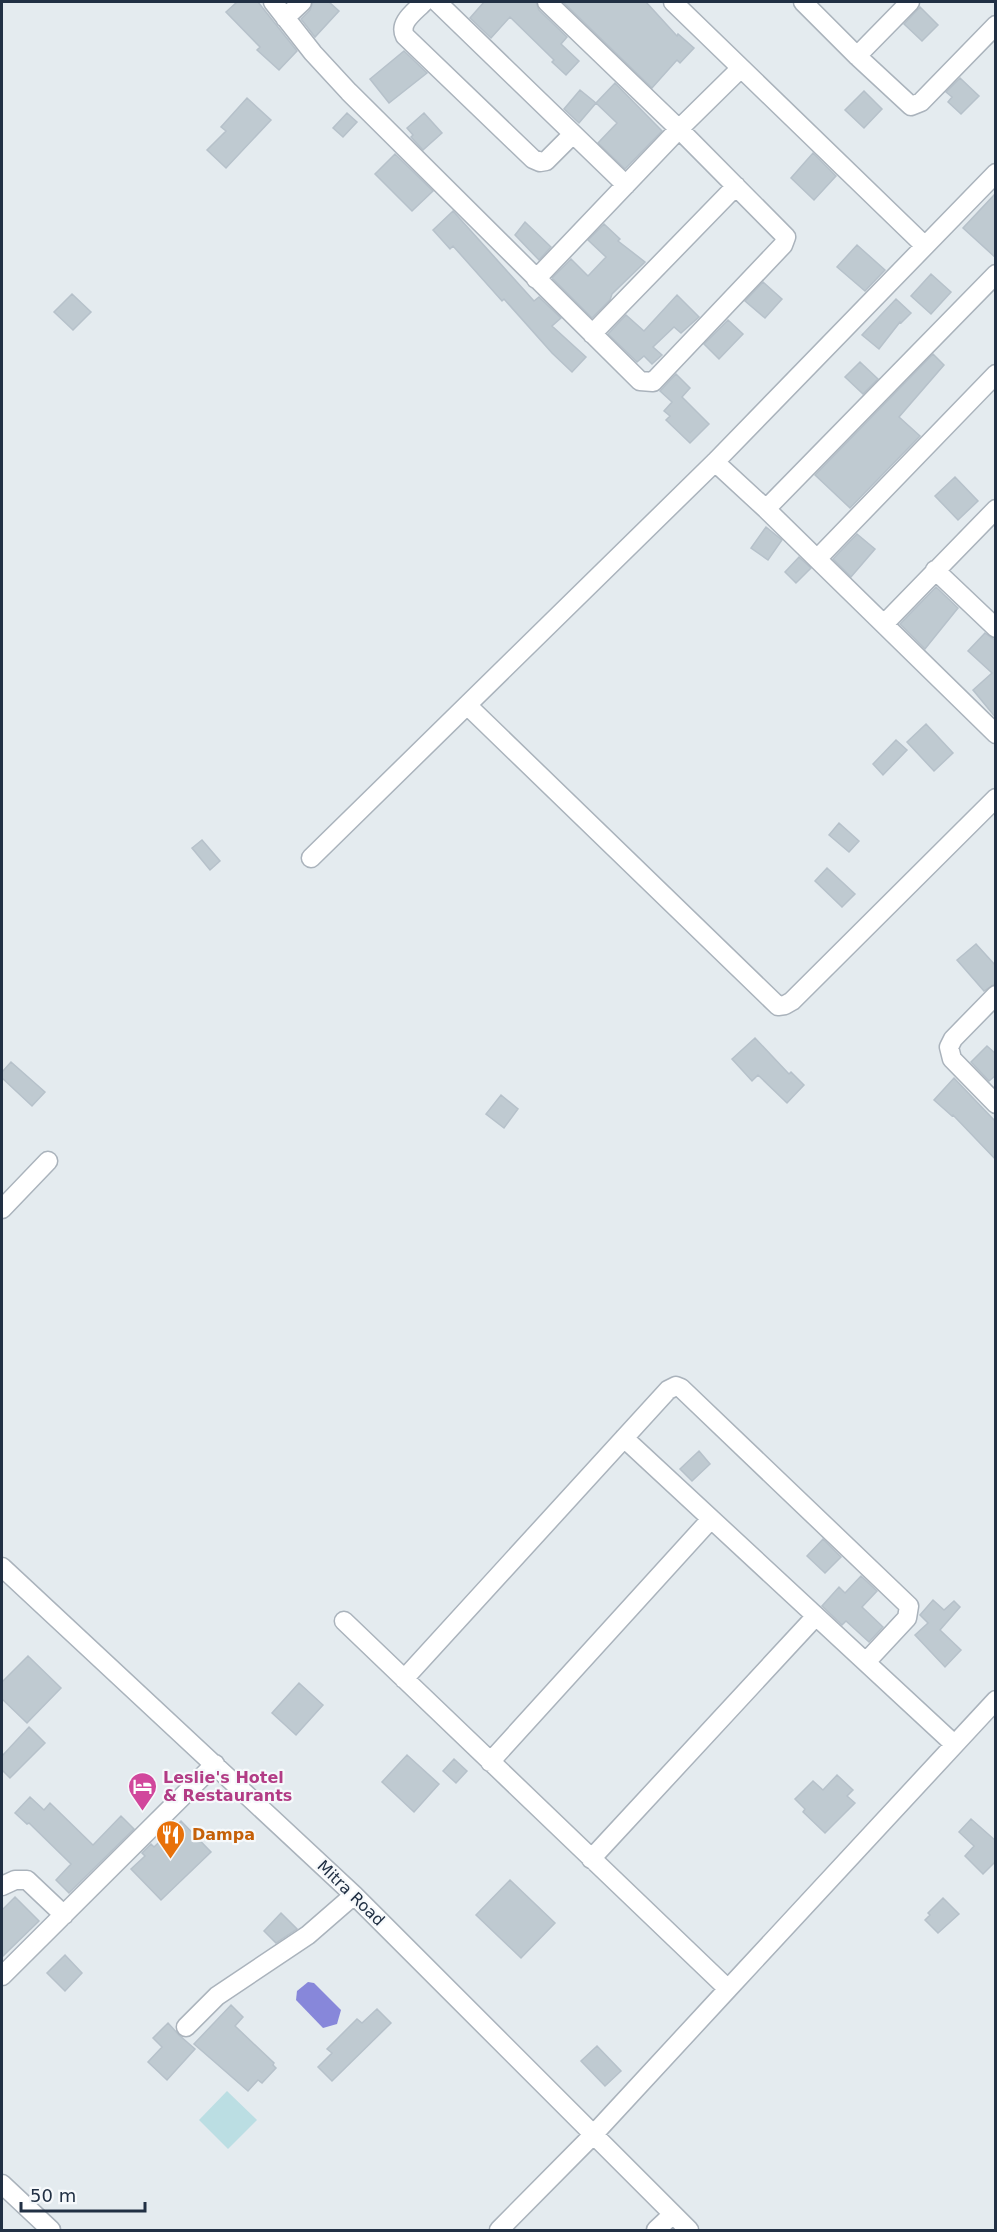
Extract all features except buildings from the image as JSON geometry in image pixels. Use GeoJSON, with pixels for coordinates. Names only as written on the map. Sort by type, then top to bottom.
{"type":"FeatureCollection","features":[{"type":"Feature","properties":{"kind":"street"},"geometry":{"type":"LineString","coordinates":[[273,2],[337,80],[640,381],[648,383],[656,380],[786,240],[785,235],[547,2]]}},
{"type":"Feature","properties":{"kind":"street"},"geometry":{"type":"LineString","coordinates":[[285,18],[302,2]]}},
{"type":"Feature","properties":{"kind":"street"},"geometry":{"type":"LineString","coordinates":[[424,2],[404,24],[405,36],[533,159],[540,162],[546,161],[573,134]]}},
{"type":"Feature","properties":{"kind":"street"},"geometry":{"type":"LineString","coordinates":[[436,2],[626,185]]}},
{"type":"Feature","properties":{"kind":"street"},"geometry":{"type":"LineString","coordinates":[[804,2],[907,104],[916,105],[996,25]]}},
{"type":"Feature","properties":{"kind":"street"},"geometry":{"type":"LineString","coordinates":[[857,56],[910,2]]}},
{"type":"Feature","properties":{"kind":"street"},"geometry":{"type":"LineString","coordinates":[[676,3],[925,246]]}},
{"type":"Feature","properties":{"kind":"street"},"geometry":{"type":"LineString","coordinates":[[536,279],[679,129],[741,68]]}},
{"type":"Feature","properties":{"kind":"street"},"geometry":{"type":"LineString","coordinates":[[311,858],[714,462],[996,173]]}},
{"type":"Feature","properties":{"kind":"street"},"geometry":{"type":"LineString","coordinates":[[592,334],[736,186]]}},
{"type":"Feature","properties":{"kind":"street"},"geometry":{"type":"LineString","coordinates":[[766,509],[996,274]]}},
{"type":"Feature","properties":{"kind":"street"},"geometry":{"type":"LineString","coordinates":[[817,559],[996,374]]}},
{"type":"Feature","properties":{"kind":"street"},"geometry":{"type":"LineString","coordinates":[[714,462],[766,509],[996,734]]}},
{"type":"Feature","properties":{"kind":"street"},"geometry":{"type":"LineString","coordinates":[[884,624],[996,509]]}},
{"type":"Feature","properties":{"kind":"street"},"geometry":{"type":"LineString","coordinates":[[935,570],[996,628]]}},
{"type":"Feature","properties":{"kind":"street"},"geometry":{"type":"LineString","coordinates":[[467,705],[778,1006],[792,1001],[996,798]]}},
{"type":"Feature","properties":{"kind":"street"},"geometry":{"type":"LineString","coordinates":[[994,1098],[952,1059],[949,1047],[953,1039],[996,995]]}},
{"type":"Feature","properties":{"kind":"street"},"geometry":{"type":"LineString","coordinates":[[2,1209],[48,1161]]}},
{"type":"Feature","properties":{"kind":"street"},"geometry":{"type":"LineString","coordinates":[[404,1679],[668,1390],[676,1386],[681,1388],[909,1606],[907,1618],[866,1662]]}},
{"type":"Feature","properties":{"kind":"street"},"geometry":{"type":"LineString","coordinates":[[624,1438],[954,1744]]}},
{"type":"Feature","properties":{"kind":"street"},"geometry":{"type":"LineString","coordinates":[[490,1762],[711,1519]]}},
{"type":"Feature","properties":{"kind":"street","name":"Mitra Road"},"geometry":{"type":"LineString","coordinates":[[2,1567],[354,1895],[689,2230]]}},
{"type":"Feature","properties":{"kind":"street"},"geometry":{"type":"LineString","coordinates":[[591,1859],[816,1616]]}},
{"type":"Feature","properties":{"kind":"street"},"geometry":{"type":"LineString","coordinates":[[344,1621],[728,1989]]}},
{"type":"Feature","properties":{"kind":"street"},"geometry":{"type":"LineString","coordinates":[[499,2230],[593,2135],[996,1700]]}},
{"type":"Feature","properties":{"kind":"street"},"geometry":{"type":"LineString","coordinates":[[2,1976],[215,1764]]}},
{"type":"Feature","properties":{"kind":"street"},"geometry":{"type":"LineString","coordinates":[[2,1886],[15,1880],[27,1880],[64,1915]]}},
{"type":"Feature","properties":{"kind":"street"},"geometry":{"type":"LineString","coordinates":[[186,2027],[217,1996],[308,1935],[354,1895]]}},
{"type":"Feature","properties":{"kind":"street"},"geometry":{"type":"LineString","coordinates":[[4,2191],[51,2230]]}},
{"type":"Feature","properties":{"kind":"street"},"geometry":{"type":"LineString","coordinates":[[656,2230],[672,2215]]}},
{"type":"Feature","properties":{"kind":"shaded area"},"geometry":{"type":"Polygon","coordinates":[[[308,1982],[314,1983],[341,2010],[337,2024],[323,2028],[296,2000],[297,1991],[308,1982]]]}},
{"type":"Feature","properties":{"kind":"shaded area"},"geometry":{"type":"Polygon","coordinates":[[[227,2091],[257,2120],[228,2149],[199,2120],[227,2091]]]}},
{"type":"Feature","properties":{"kind":"place","name":"Leslie's Hotel & Restaurants"},"geometry":{"type":"Point","coordinates":[142,1812]}},
{"type":"Feature","properties":{"kind":"place","name":"Dampa"},"geometry":{"type":"Point","coordinates":[171,1860]}}]}
